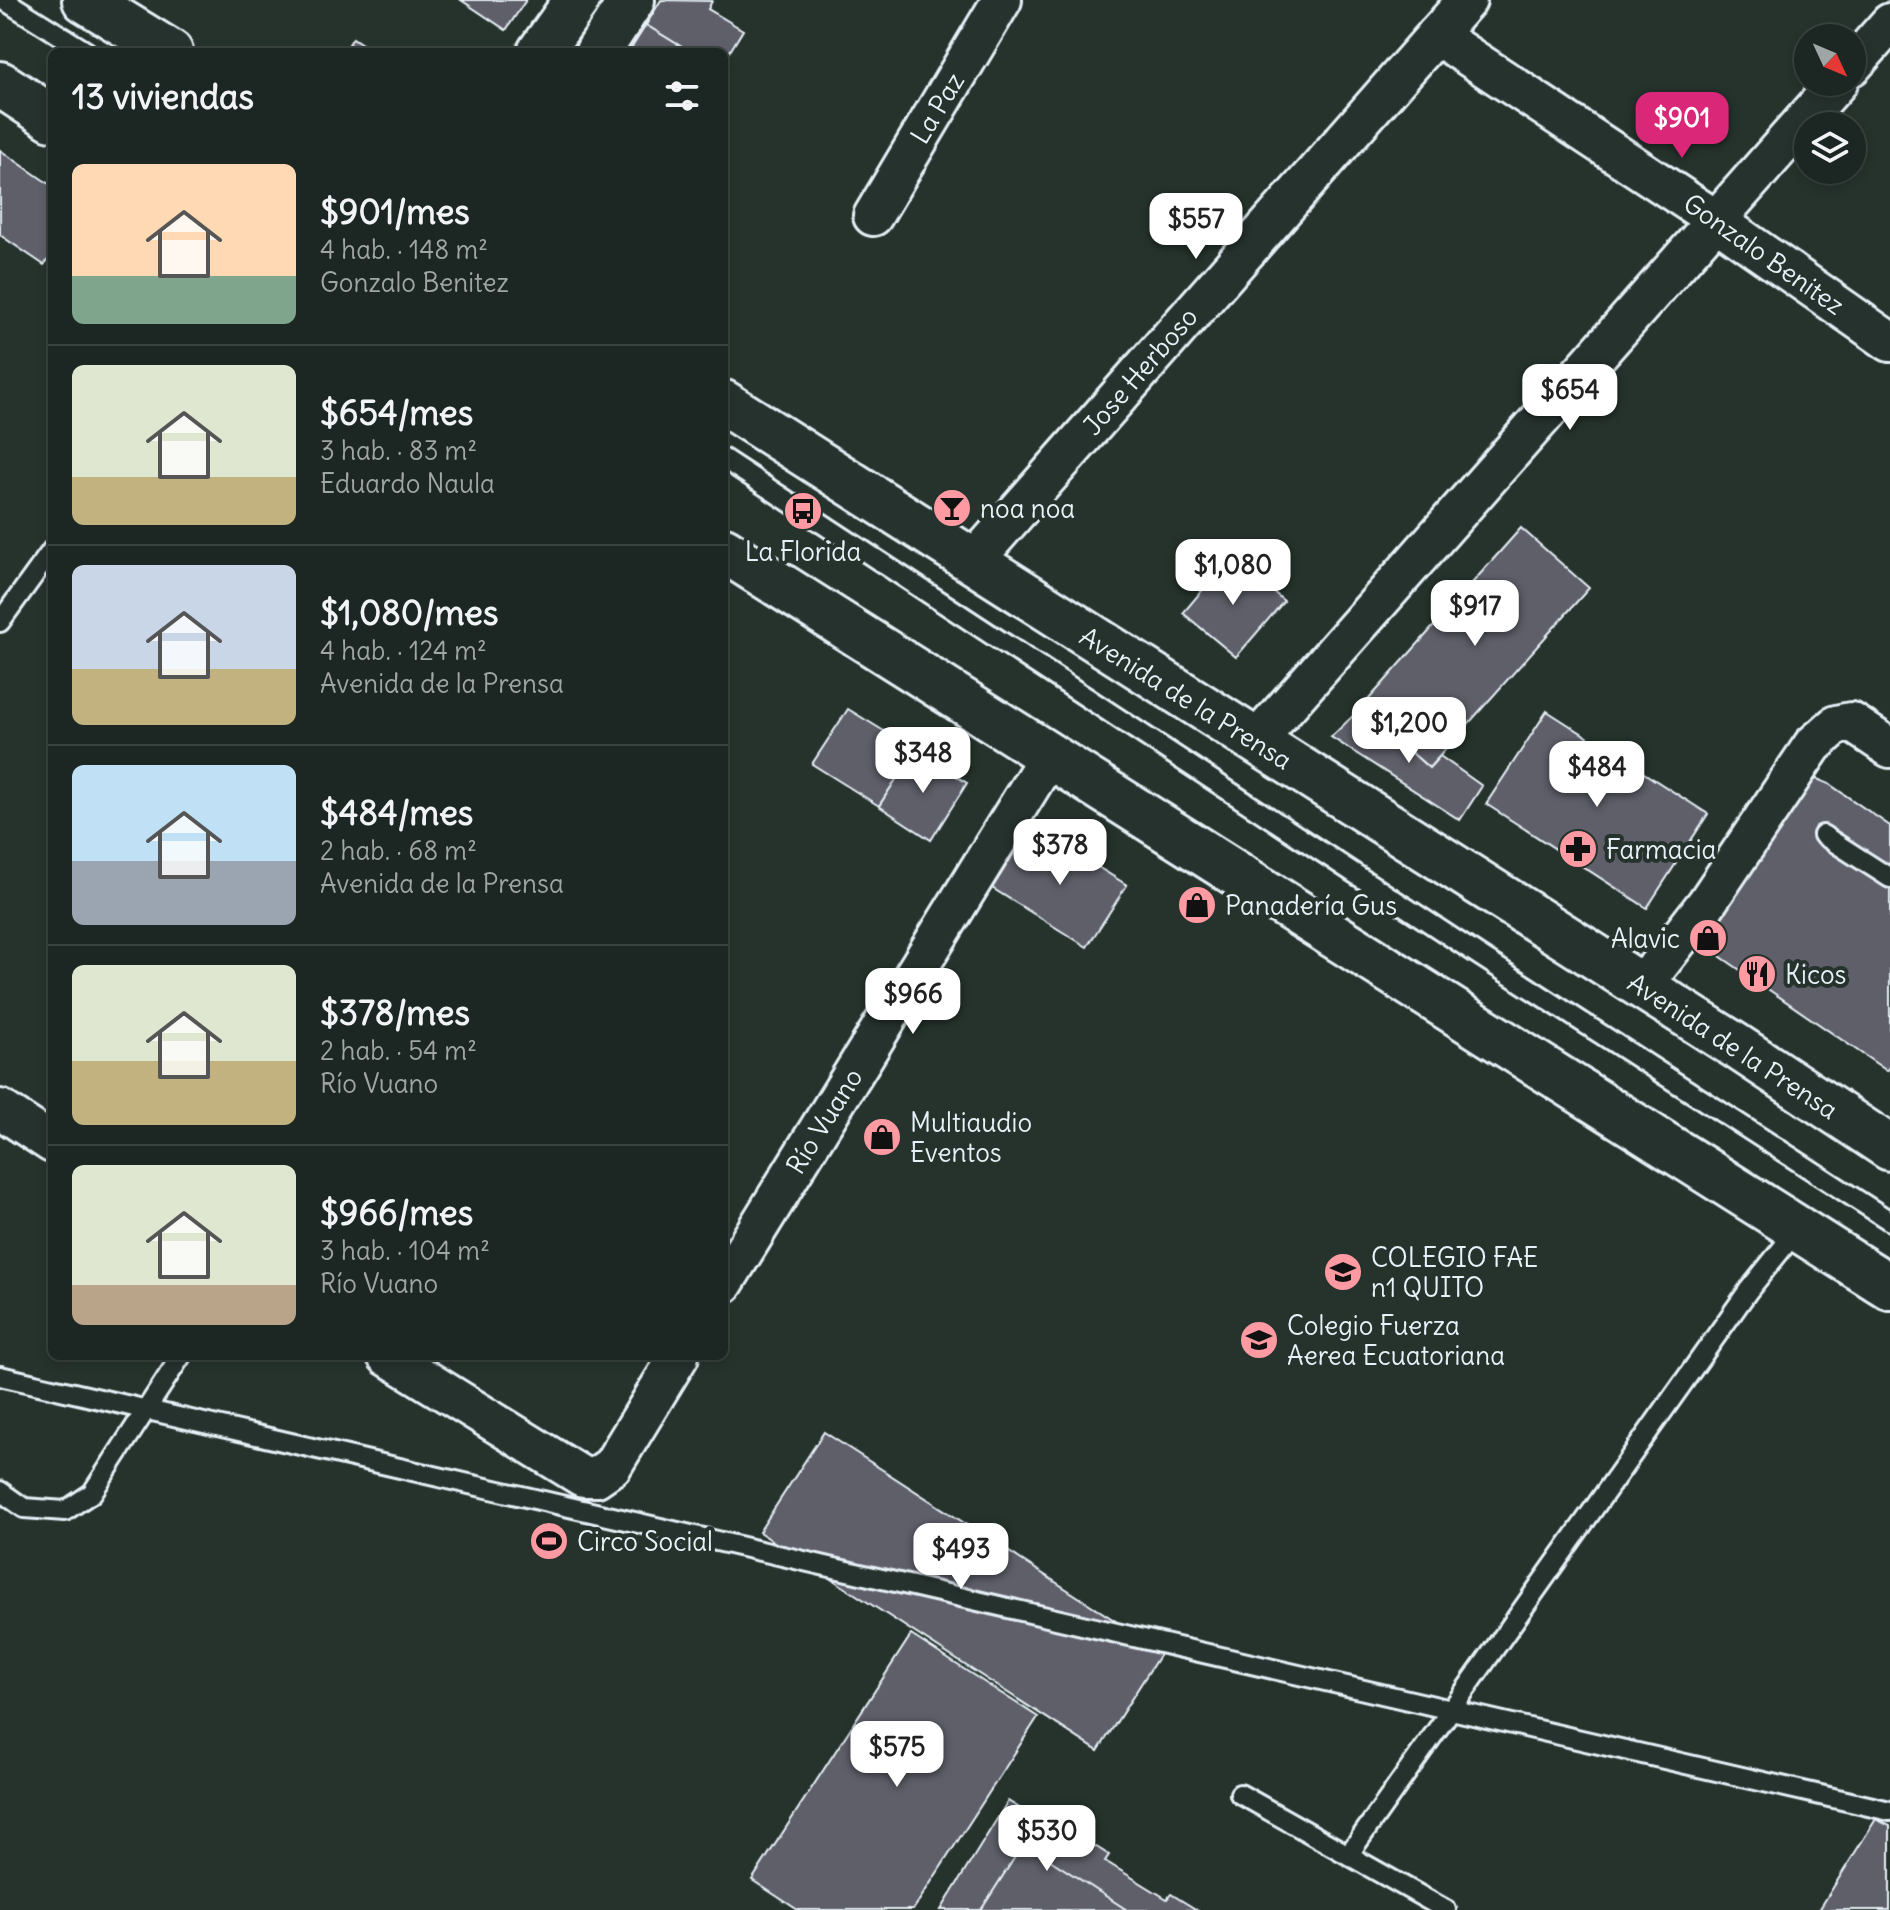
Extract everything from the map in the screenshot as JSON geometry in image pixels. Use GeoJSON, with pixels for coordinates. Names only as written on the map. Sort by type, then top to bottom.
{"type":"FeatureCollection","features":[{"type":"Feature","properties":{"kind":"main road"},"geometry":{"type":"LineString","coordinates":[[85,0],[163,48]]}},
{"type":"Feature","properties":{"kind":"main road"},"geometry":{"type":"LineString","coordinates":[[543,48],[577,0]]}},
{"type":"Feature","properties":{"kind":"main road"},"geometry":{"type":"LineString","coordinates":[[601,48],[632,0]]}},
{"type":"Feature","properties":{"kind":"main road"},"geometry":{"type":"LineString","coordinates":[[0,84],[48,115]]}},
{"type":"Feature","properties":{"kind":"main road","name":"Avenida de la Prensa"},"geometry":{"type":"LineString","coordinates":[[728,406],[1890,1147]]}},
{"type":"Feature","properties":{"kind":"main road"},"geometry":{"type":"LineString","coordinates":[[728,553],[1890,1287]]}},
{"type":"Feature","properties":{"kind":"street","name":"La Paz"},"geometry":{"type":"LineString","coordinates":[[873,216],[1002,0]]}},
{"type":"Feature","properties":{"kind":"street","name":"Jose Herboso"},"geometry":{"type":"LineString","coordinates":[[972,563],[1467,0]]}},
{"type":"Feature","properties":{"kind":"street"},"geometry":{"type":"LineString","coordinates":[[1866,50],[1890,23]]}},
{"type":"Feature","properties":{"kind":"street","name":"Gonzalo Benitez"},"geometry":{"type":"LineString","coordinates":[[1436,35],[1716,220],[1890,342]]}},
{"type":"Feature","properties":{"kind":"street"},"geometry":{"type":"LineString","coordinates":[[1256,741],[1826,96]]}},
{"type":"Feature","properties":{"kind":"street"},"geometry":{"type":"LineString","coordinates":[[1646,989],[1657,967],[1706,904],[1823,734],[1836,725],[1851,722],[1890,748]]}},
{"type":"Feature","properties":{"kind":"street","name":"Río Vuano"},"geometry":{"type":"LineString","coordinates":[[728,1277],[1049,756]]}},
{"type":"Feature","properties":{"kind":"street"},"geometry":{"type":"LineString","coordinates":[[0,1109],[48,1140]]}},
{"type":"Feature","properties":{"kind":"street"},"geometry":{"type":"LineString","coordinates":[[393,1360],[583,1477],[596,1477],[612,1466],[677,1360]]}},
{"type":"Feature","properties":{"kind":"lane"},"geometry":{"type":"LineString","coordinates":[[4,0],[81,48]]}},
{"type":"Feature","properties":{"kind":"lane"},"geometry":{"type":"LineString","coordinates":[[728,462],[1480,956],[1890,1221]]}},
{"type":"Feature","properties":{"kind":"lane"},"geometry":{"type":"LineString","coordinates":[[0,622],[48,556]]}},
{"type":"Feature","properties":{"kind":"lane"},"geometry":{"type":"LineString","coordinates":[[1823,835],[1890,878]]}},
{"type":"Feature","properties":{"kind":"lane"},"geometry":{"type":"LineString","coordinates":[[1349,1854],[1738,1304],[1799,1228]]}},
{"type":"Feature","properties":{"kind":"lane"},"geometry":{"type":"LineString","coordinates":[[0,1491],[24,1508],[65,1511],[92,1493],[178,1360]]}},
{"type":"Feature","properties":{"kind":"lane"},"geometry":{"type":"LineString","coordinates":[[0,1376],[1890,1811]]}},
{"type":"Feature","properties":{"kind":"lane"},"geometry":{"type":"LineString","coordinates":[[1240,1794],[1446,1910]]}},
{"type":"Feature","properties":{"kind":"building"},"geometry":{"type":"Polygon","coordinates":[[[461,0],[526,0],[506,30],[461,0]]]}},
{"type":"Feature","properties":{"kind":"building"},"geometry":{"type":"Polygon","coordinates":[[[661,0],[712,1],[708,9],[743,30],[728,54],[728,48],[683,48],[646,25],[661,0]]]}},
{"type":"Feature","properties":{"kind":"building"},"geometry":{"type":"Polygon","coordinates":[[[646,25],[683,48],[632,48],[646,25]]]}},
{"type":"Feature","properties":{"kind":"building"},"geometry":{"type":"Polygon","coordinates":[[[353,38],[368,48],[347,48],[353,38]]]}},
{"type":"Feature","properties":{"kind":"building"},"geometry":{"type":"Polygon","coordinates":[[[0,150],[48,183],[48,260],[44,265],[0,235],[0,150]]]}},
{"type":"Feature","properties":{"kind":"building"},"geometry":{"type":"Polygon","coordinates":[[[1521,528],[1589,588],[1429,768],[1361,708],[1521,528]]]}},
{"type":"Feature","properties":{"kind":"building"},"geometry":{"type":"Polygon","coordinates":[[[1231,556],[1284,601],[1236,657],[1183,613],[1231,556]]]}},
{"type":"Feature","properties":{"kind":"building"},"geometry":{"type":"Polygon","coordinates":[[[1361,708],[1429,768],[1440,756],[1482,786],[1460,820],[1331,737],[1361,708]]]}},
{"type":"Feature","properties":{"kind":"building"},"geometry":{"type":"Polygon","coordinates":[[[848,709],[915,750],[879,806],[812,764],[848,709]]]}},
{"type":"Feature","properties":{"kind":"building"},"geometry":{"type":"Polygon","coordinates":[[[1547,711],[1708,814],[1647,908],[1486,804],[1547,711]]]}},
{"type":"Feature","properties":{"kind":"building"},"geometry":{"type":"Polygon","coordinates":[[[915,750],[967,783],[931,840],[879,806],[915,750]]]}},
{"type":"Feature","properties":{"kind":"building"},"geometry":{"type":"Polygon","coordinates":[[[1817,779],[1890,826],[1890,1067],[1887,1071],[1698,941],[1803,787],[1817,779]]]}},
{"type":"Feature","properties":{"kind":"building"},"geometry":{"type":"Polygon","coordinates":[[[1038,830],[1127,885],[1087,947],[992,888],[1024,837],[1038,830]]]}},
{"type":"Feature","properties":{"kind":"building"},"geometry":{"type":"Polygon","coordinates":[[[824,1432],[1162,1651],[1098,1751],[759,1532],[824,1432]]]}},
{"type":"Feature","properties":{"kind":"building"},"geometry":{"type":"Polygon","coordinates":[[[911,1635],[1038,1717],[913,1910],[798,1910],[752,1880],[911,1635]]]}},
{"type":"Feature","properties":{"kind":"building"},"geometry":{"type":"Polygon","coordinates":[[[1008,1801],[1072,1840],[1076,1834],[1109,1855],[1105,1861],[1167,1899],[1171,1894],[1197,1910],[941,1910],[1008,1801]]]}},
{"type":"Feature","properties":{"kind":"building"},"geometry":{"type":"Polygon","coordinates":[[[1876,1819],[1890,1826],[1890,1910],[1819,1910],[1876,1819]]]}},
{"type":"Feature","properties":{"kind":"building"},"geometry":{"type":"Polygon","coordinates":[[[1024,1843],[1127,1910],[981,1910],[1024,1843]]]}},
{"type":"Feature","properties":{"kind":"place","name":"noa noa"},"geometry":{"type":"Point","coordinates":[952,508]}},
{"type":"Feature","properties":{"kind":"place","name":"La Florida"},"geometry":{"type":"Point","coordinates":[803,511]}},
{"type":"Feature","properties":{"kind":"place","name":"Farmacia"},"geometry":{"type":"Point","coordinates":[1578,849]}},
{"type":"Feature","properties":{"kind":"place","name":"Panadería Gus"},"geometry":{"type":"Point","coordinates":[1197,905]}},
{"type":"Feature","properties":{"kind":"place","name":"Alavic"},"geometry":{"type":"Point","coordinates":[1708,938]}},
{"type":"Feature","properties":{"kind":"place","name":"Kicos"},"geometry":{"type":"Point","coordinates":[1757,974]}},
{"type":"Feature","properties":{"kind":"place","name":"Multiaudio Eventos"},"geometry":{"type":"Point","coordinates":[882,1137]}},
{"type":"Feature","properties":{"kind":"place","name":"COLEGIO FAE n1 QUITO"},"geometry":{"type":"Point","coordinates":[1343,1272]}},
{"type":"Feature","properties":{"kind":"place","name":"Colegio Fuerza Aerea Ecuatoriana"},"geometry":{"type":"Point","coordinates":[1259,1340]}},
{"type":"Feature","properties":{"kind":"place","name":"Circo Social"},"geometry":{"type":"Point","coordinates":[549,1541]}}]}
